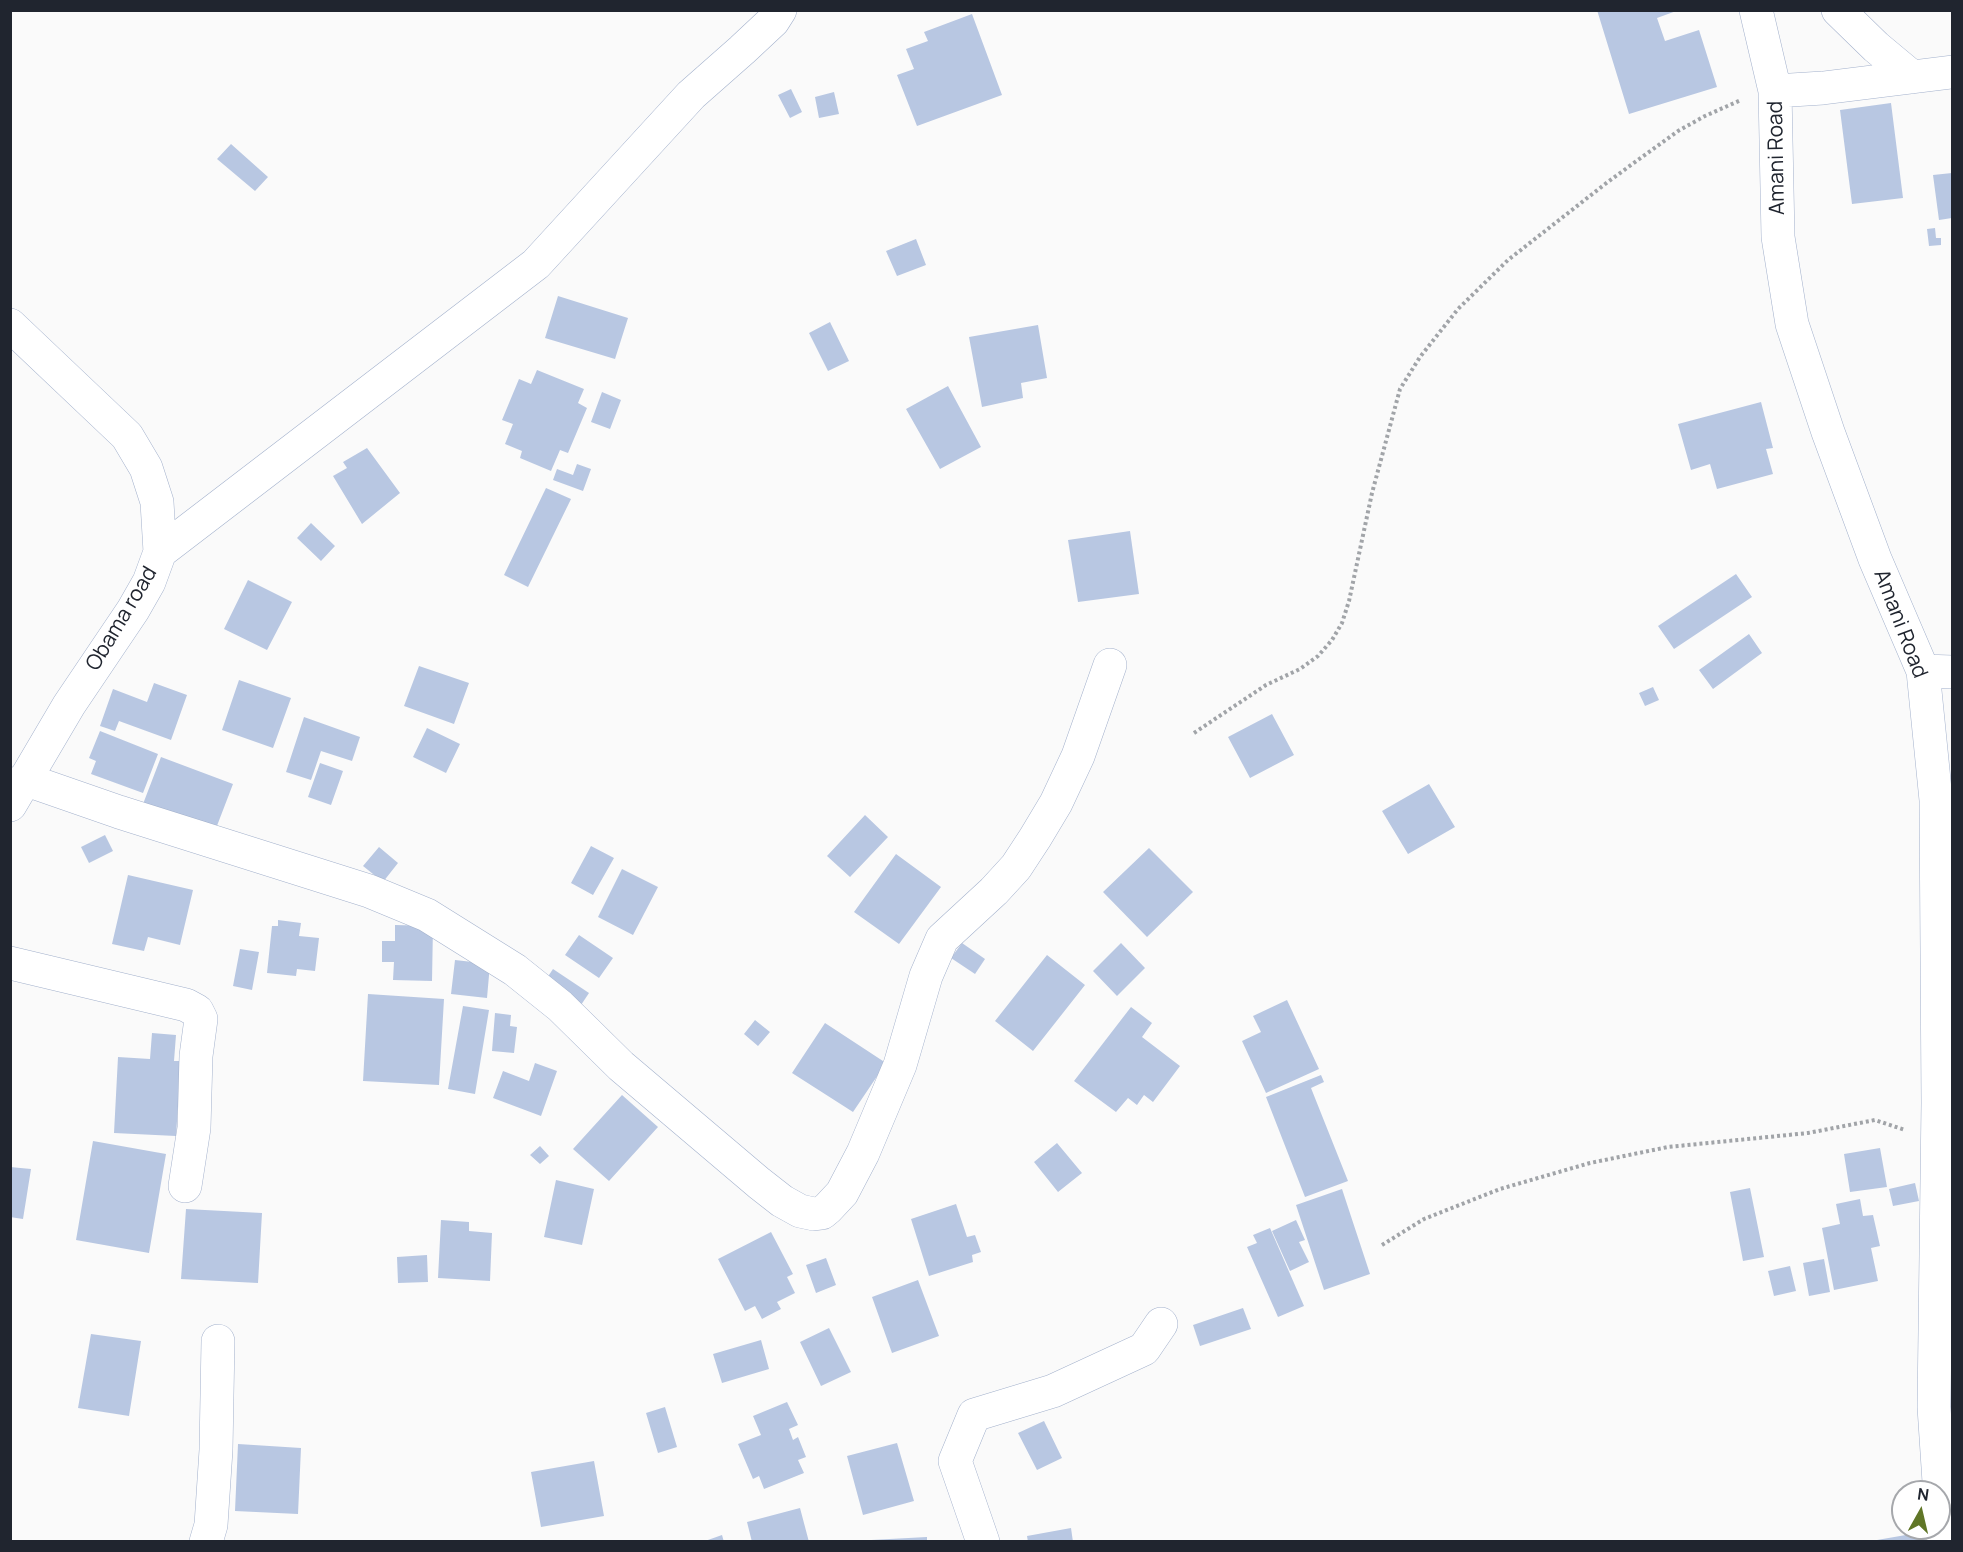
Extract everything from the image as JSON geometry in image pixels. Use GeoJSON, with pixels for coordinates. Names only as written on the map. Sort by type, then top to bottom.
{"type":"FeatureCollection","features":[{"type":"Feature","properties":{"kind":"street"},"geometry":{"type":"LineString","coordinates":[[160,552],[536,264],[691,95],[773,21],[780,10]]}},
{"type":"Feature","properties":{"kind":"street","name":"Amani Road"},"geometry":{"type":"LineString","coordinates":[[1756,10],[1775,91],[1778,237],[1792,324],[1828,432],[1875,559],[1938,671],[1934,1407],[1943,1542]]}},
{"type":"Feature","properties":{"kind":"street"},"geometry":{"type":"LineString","coordinates":[[1838,10],[1876,47],[1912,77]]}},
{"type":"Feature","properties":{"kind":"street"},"geometry":{"type":"LineString","coordinates":[[1775,91],[1822,88],[1953,72]]}},
{"type":"Feature","properties":{"kind":"street","name":"Obama road"},"geometry":{"type":"LineString","coordinates":[[10,325],[127,436],[146,468],[157,502],[160,552],[149,582],[133,610],[69,705],[17,792]]}},
{"type":"Feature","properties":{"kind":"street"},"geometry":{"type":"LineString","coordinates":[[17,792],[119,812],[369,891],[427,915],[515,970],[560,1006],[621,1066],[759,1183],[782,1201],[800,1211],[814,1214],[822,1213],[842,1193],[863,1153],[900,1065],[926,976],[942,939],[1009,875],[1035,838],[1056,802],[1078,756],[1110,665]]}},
{"type":"Feature","properties":{"kind":"street"},"geometry":{"type":"LineString","coordinates":[[10,963],[186,1005],[197,1011],[201,1019],[196,1056],[194,1128],[185,1186]]}},
{"type":"Feature","properties":{"kind":"street"},"geometry":{"type":"LineString","coordinates":[[983,1542],[955,1461],[974,1415],[1053,1391],[1144,1349],[1161,1324]]}},
{"type":"Feature","properties":{"kind":"street"},"geometry":{"type":"LineString","coordinates":[[207,1542],[211,1525],[216,1450],[218,1341]]}},
{"type":"Feature","properties":{"kind":"path"},"geometry":{"type":"LineString","coordinates":[[1194,733],[1266,685],[1300,669],[1318,656],[1332,640],[1342,622],[1349,601],[1372,493],[1400,390],[1420,357],[1458,309],[1508,260],[1609,181],[1678,131],[1736,102],[1775,91]]}},
{"type":"Feature","properties":{"kind":"path"},"geometry":{"type":"LineString","coordinates":[[1382,1245],[1424,1219],[1500,1189],[1590,1163],[1668,1147],[1808,1133],[1875,1120],[1937,1140]]}},
{"type":"Feature","properties":{"kind":"building"},"geometry":{"type":"Polygon","coordinates":[[[1597,10],[1679,10],[1657,18],[1665,41],[1699,30],[1717,87],[1629,114],[1597,10]]]}},
{"type":"Feature","properties":{"kind":"building"},"geometry":{"type":"Polygon","coordinates":[[[972,14],[1002,95],[917,126],[897,75],[914,69],[906,49],[928,41],[924,32],[972,14]]]}},
{"type":"Feature","properties":{"kind":"building"},"geometry":{"type":"Polygon","coordinates":[[[791,89],[802,112],[790,118],[778,95],[791,89]]]}},
{"type":"Feature","properties":{"kind":"building"},"geometry":{"type":"Polygon","coordinates":[[[834,92],[839,114],[819,118],[815,97],[834,92]]]}},
{"type":"Feature","properties":{"kind":"building"},"geometry":{"type":"Polygon","coordinates":[[[1891,103],[1903,198],[1852,204],[1840,110],[1891,103]]]}},
{"type":"Feature","properties":{"kind":"building"},"geometry":{"type":"Polygon","coordinates":[[[231,144],[268,177],[255,191],[217,159],[231,144]]]}},
{"type":"Feature","properties":{"kind":"building"},"geometry":{"type":"Polygon","coordinates":[[[1952,173],[1952,218],[1939,220],[1933,175],[1952,173]]]}},
{"type":"Feature","properties":{"kind":"building"},"geometry":{"type":"Polygon","coordinates":[[[1935,228],[1936,238],[1941,238],[1941,245],[1929,246],[1927,229],[1935,228]]]}},
{"type":"Feature","properties":{"kind":"building"},"geometry":{"type":"Polygon","coordinates":[[[916,239],[926,265],[897,276],[886,251],[916,239]]]}},
{"type":"Feature","properties":{"kind":"building"},"geometry":{"type":"Polygon","coordinates":[[[558,296],[628,318],[615,359],[545,338],[558,296]]]}},
{"type":"Feature","properties":{"kind":"building"},"geometry":{"type":"Polygon","coordinates":[[[830,322],[849,361],[828,371],[809,333],[830,322]]]}},
{"type":"Feature","properties":{"kind":"building"},"geometry":{"type":"Polygon","coordinates":[[[1038,325],[1047,378],[1021,383],[1023,398],[982,407],[969,337],[1038,325]]]}},
{"type":"Feature","properties":{"kind":"building"},"geometry":{"type":"Polygon","coordinates":[[[537,370],[584,389],[578,403],[587,408],[568,453],[560,450],[551,471],[520,458],[522,451],[505,444],[513,424],[502,420],[519,379],[531,384],[537,370]]]}},
{"type":"Feature","properties":{"kind":"building"},"geometry":{"type":"Polygon","coordinates":[[[948,386],[981,447],[940,469],[906,409],[948,386]]]}},
{"type":"Feature","properties":{"kind":"building"},"geometry":{"type":"Polygon","coordinates":[[[602,392],[621,400],[610,429],[591,422],[602,392]]]}},
{"type":"Feature","properties":{"kind":"building"},"geometry":{"type":"Polygon","coordinates":[[[1761,402],[1773,448],[1766,449],[1773,474],[1717,489],[1710,464],[1691,470],[1678,424],[1761,402]]]}},
{"type":"Feature","properties":{"kind":"building"},"geometry":{"type":"Polygon","coordinates":[[[367,448],[400,493],[362,524],[333,476],[347,468],[343,462],[367,448]]]}},
{"type":"Feature","properties":{"kind":"building"},"geometry":{"type":"Polygon","coordinates":[[[577,464],[591,469],[583,491],[553,480],[557,469],[573,475],[577,464]]]}},
{"type":"Feature","properties":{"kind":"building"},"geometry":{"type":"Polygon","coordinates":[[[546,488],[571,499],[528,587],[504,575],[546,488]]]}},
{"type":"Feature","properties":{"kind":"building"},"geometry":{"type":"Polygon","coordinates":[[[311,523],[335,546],[321,561],[297,538],[311,523]]]}},
{"type":"Feature","properties":{"kind":"building"},"geometry":{"type":"Polygon","coordinates":[[[1130,531],[1139,594],[1078,602],[1068,540],[1130,531]]]}},
{"type":"Feature","properties":{"kind":"building"},"geometry":{"type":"Polygon","coordinates":[[[1736,574],[1752,597],[1674,649],[1658,626],[1736,574]]]}},
{"type":"Feature","properties":{"kind":"building"},"geometry":{"type":"Polygon","coordinates":[[[248,580],[292,602],[267,650],[224,629],[248,580]]]}},
{"type":"Feature","properties":{"kind":"building"},"geometry":{"type":"Polygon","coordinates":[[[1749,634],[1762,653],[1713,689],[1699,670],[1749,634]]]}},
{"type":"Feature","properties":{"kind":"building"},"geometry":{"type":"Polygon","coordinates":[[[419,666],[469,683],[454,724],[404,706],[419,666]]]}},
{"type":"Feature","properties":{"kind":"building"},"geometry":{"type":"Polygon","coordinates":[[[239,680],[291,698],[273,748],[222,730],[239,680]]]}},
{"type":"Feature","properties":{"kind":"building"},"geometry":{"type":"Polygon","coordinates":[[[154,683],[187,695],[171,740],[119,721],[115,731],[100,726],[113,689],[147,702],[154,683]]]}},
{"type":"Feature","properties":{"kind":"building"},"geometry":{"type":"Polygon","coordinates":[[[1653,687],[1659,700],[1645,706],[1639,693],[1653,687]]]}},
{"type":"Feature","properties":{"kind":"building"},"geometry":{"type":"Polygon","coordinates":[[[1272,714],[1294,755],[1250,778],[1228,737],[1272,714]]]}},
{"type":"Feature","properties":{"kind":"building"},"geometry":{"type":"Polygon","coordinates":[[[304,717],[360,737],[352,761],[321,751],[311,780],[286,772],[304,717]]]}},
{"type":"Feature","properties":{"kind":"building"},"geometry":{"type":"Polygon","coordinates":[[[427,728],[460,744],[446,773],[413,757],[427,728]]]}},
{"type":"Feature","properties":{"kind":"building"},"geometry":{"type":"Polygon","coordinates":[[[100,731],[158,754],[143,793],[91,774],[96,761],[89,758],[100,731]]]}},
{"type":"Feature","properties":{"kind":"building"},"geometry":{"type":"Polygon","coordinates":[[[161,757],[233,784],[215,831],[143,804],[161,757]]]}},
{"type":"Feature","properties":{"kind":"building"},"geometry":{"type":"Polygon","coordinates":[[[320,763],[343,771],[331,805],[308,797],[320,763]]]}},
{"type":"Feature","properties":{"kind":"building"},"geometry":{"type":"Polygon","coordinates":[[[1429,784],[1455,827],[1408,854],[1382,811],[1429,784]]]}},
{"type":"Feature","properties":{"kind":"building"},"geometry":{"type":"Polygon","coordinates":[[[865,815],[888,837],[850,877],[827,856],[865,815]]]}},
{"type":"Feature","properties":{"kind":"building"},"geometry":{"type":"Polygon","coordinates":[[[105,835],[113,851],[89,863],[81,847],[105,835]]]}},
{"type":"Feature","properties":{"kind":"building"},"geometry":{"type":"Polygon","coordinates":[[[591,846],[614,858],[593,895],[571,883],[591,846]]]}},
{"type":"Feature","properties":{"kind":"building"},"geometry":{"type":"Polygon","coordinates":[[[379,847],[398,863],[383,882],[363,866],[379,847]]]}},
{"type":"Feature","properties":{"kind":"building"},"geometry":{"type":"Polygon","coordinates":[[[1149,848],[1193,892],[1147,937],[1103,892],[1149,848]]]}},
{"type":"Feature","properties":{"kind":"building"},"geometry":{"type":"Polygon","coordinates":[[[896,854],[941,887],[899,944],[854,912],[896,854]]]}},
{"type":"Feature","properties":{"kind":"building"},"geometry":{"type":"Polygon","coordinates":[[[622,869],[658,887],[633,935],[598,917],[622,869]]]}},
{"type":"Feature","properties":{"kind":"building"},"geometry":{"type":"Polygon","coordinates":[[[128,875],[193,890],[180,945],[148,937],[144,951],[112,944],[128,875]]]}},
{"type":"Feature","properties":{"kind":"building"},"geometry":{"type":"Polygon","coordinates":[[[278,920],[301,923],[299,936],[319,938],[315,971],[297,969],[296,976],[267,973],[272,926],[278,926],[278,920]]]}},
{"type":"Feature","properties":{"kind":"building"},"geometry":{"type":"Polygon","coordinates":[[[395,925],[433,926],[432,981],[393,980],[394,962],[382,962],[382,941],[395,941],[395,925]]]}},
{"type":"Feature","properties":{"kind":"building"},"geometry":{"type":"Polygon","coordinates":[[[579,935],[613,958],[599,978],[565,955],[579,935]]]}},
{"type":"Feature","properties":{"kind":"building"},"geometry":{"type":"Polygon","coordinates":[[[962,943],[985,959],[975,974],[951,958],[962,943]]]}},
{"type":"Feature","properties":{"kind":"building"},"geometry":{"type":"Polygon","coordinates":[[[1121,943],[1145,968],[1117,996],[1093,971],[1121,943]]]}},
{"type":"Feature","properties":{"kind":"building"},"geometry":{"type":"Polygon","coordinates":[[[240,949],[259,952],[252,990],[233,986],[240,949]]]}},
{"type":"Feature","properties":{"kind":"building"},"geometry":{"type":"Polygon","coordinates":[[[1047,955],[1085,985],[1033,1051],[995,1021],[1047,955]]]}},
{"type":"Feature","properties":{"kind":"building"},"geometry":{"type":"Polygon","coordinates":[[[455,960],[490,964],[487,998],[451,994],[455,960]]]}},
{"type":"Feature","properties":{"kind":"building"},"geometry":{"type":"Polygon","coordinates":[[[553,969],[589,993],[579,1008],[543,984],[553,969]]]}},
{"type":"Feature","properties":{"kind":"building"},"geometry":{"type":"Polygon","coordinates":[[[368,994],[444,999],[439,1085],[363,1081],[368,994]]]}},
{"type":"Feature","properties":{"kind":"building"},"geometry":{"type":"Polygon","coordinates":[[[1287,1000],[1319,1069],[1266,1093],[1242,1041],[1261,1032],[1253,1016],[1287,1000]]]}},
{"type":"Feature","properties":{"kind":"building"},"geometry":{"type":"Polygon","coordinates":[[[463,1006],[489,1010],[475,1094],[448,1089],[463,1006]]]}},
{"type":"Feature","properties":{"kind":"building"},"geometry":{"type":"Polygon","coordinates":[[[1131,1007],[1152,1023],[1142,1037],[1180,1066],[1153,1102],[1144,1095],[1137,1105],[1128,1098],[1116,1112],[1074,1081],[1131,1007]]]}},
{"type":"Feature","properties":{"kind":"building"},"geometry":{"type":"Polygon","coordinates":[[[495,1013],[511,1015],[510,1026],[517,1027],[514,1053],[492,1051],[495,1013]]]}},
{"type":"Feature","properties":{"kind":"building"},"geometry":{"type":"Polygon","coordinates":[[[755,1020],[770,1032],[758,1046],[744,1034],[755,1020]]]}},
{"type":"Feature","properties":{"kind":"building"},"geometry":{"type":"Polygon","coordinates":[[[825,1023],[886,1063],[853,1112],[792,1073],[825,1023]]]}},
{"type":"Feature","properties":{"kind":"building"},"geometry":{"type":"Polygon","coordinates":[[[152,1033],[176,1035],[174,1061],[181,1061],[176,1136],[114,1133],[118,1057],[150,1059],[152,1033]]]}},
{"type":"Feature","properties":{"kind":"building"},"geometry":{"type":"Polygon","coordinates":[[[535,1063],[557,1071],[541,1116],[493,1098],[503,1071],[529,1081],[535,1063]]]}},
{"type":"Feature","properties":{"kind":"building"},"geometry":{"type":"Polygon","coordinates":[[[1321,1075],[1324,1082],[1311,1088],[1348,1181],[1305,1197],[1266,1097],[1321,1075]]]}},
{"type":"Feature","properties":{"kind":"building"},"geometry":{"type":"Polygon","coordinates":[[[622,1095],[658,1127],[609,1181],[573,1149],[622,1095]]]}},
{"type":"Feature","properties":{"kind":"building"},"geometry":{"type":"Polygon","coordinates":[[[93,1141],[166,1154],[149,1253],[76,1240],[93,1141]]]}},
{"type":"Feature","properties":{"kind":"building"},"geometry":{"type":"Polygon","coordinates":[[[1057,1143],[1082,1173],[1058,1192],[1034,1162],[1057,1143]]]}},
{"type":"Feature","properties":{"kind":"building"},"geometry":{"type":"Polygon","coordinates":[[[540,1146],[549,1156],[540,1164],[530,1155],[540,1146]]]}},
{"type":"Feature","properties":{"kind":"building"},"geometry":{"type":"Polygon","coordinates":[[[1880,1148],[1887,1187],[1850,1192],[1844,1154],[1880,1148]]]}},
{"type":"Feature","properties":{"kind":"building"},"geometry":{"type":"Polygon","coordinates":[[[10,1167],[31,1169],[23,1219],[10,1217],[10,1167]]]}},
{"type":"Feature","properties":{"kind":"building"},"geometry":{"type":"Polygon","coordinates":[[[556,1180],[594,1189],[582,1245],[544,1237],[556,1180]]]}},
{"type":"Feature","properties":{"kind":"building"},"geometry":{"type":"Polygon","coordinates":[[[1915,1183],[1919,1201],[1893,1206],[1889,1189],[1915,1183]]]}},
{"type":"Feature","properties":{"kind":"building"},"geometry":{"type":"Polygon","coordinates":[[[1750,1188],[1764,1257],[1743,1261],[1730,1192],[1750,1188]]]}},
{"type":"Feature","properties":{"kind":"building"},"geometry":{"type":"Polygon","coordinates":[[[1342,1189],[1370,1274],[1324,1290],[1296,1205],[1342,1189]]]}},
{"type":"Feature","properties":{"kind":"building"},"geometry":{"type":"Polygon","coordinates":[[[1860,1199],[1863,1216],[1873,1215],[1880,1246],[1871,1248],[1878,1281],[1834,1290],[1822,1228],[1840,1224],[1836,1204],[1860,1199]]]}},
{"type":"Feature","properties":{"kind":"building"},"geometry":{"type":"Polygon","coordinates":[[[956,1204],[967,1237],[975,1235],[981,1252],[972,1255],[973,1262],[929,1276],[911,1219],[956,1204]]]}},
{"type":"Feature","properties":{"kind":"building"},"geometry":{"type":"Polygon","coordinates":[[[186,1209],[262,1213],[258,1283],[181,1279],[186,1209]]]}},
{"type":"Feature","properties":{"kind":"building"},"geometry":{"type":"Polygon","coordinates":[[[441,1220],[469,1222],[469,1231],[492,1233],[490,1281],[438,1278],[441,1220]]]}},
{"type":"Feature","properties":{"kind":"building"},"geometry":{"type":"Polygon","coordinates":[[[1296,1220],[1305,1240],[1299,1242],[1309,1262],[1290,1271],[1272,1231],[1296,1220]]]}},
{"type":"Feature","properties":{"kind":"building"},"geometry":{"type":"Polygon","coordinates":[[[1270,1228],[1304,1306],[1278,1317],[1247,1247],[1257,1243],[1253,1235],[1270,1228]]]}},
{"type":"Feature","properties":{"kind":"building"},"geometry":{"type":"Polygon","coordinates":[[[771,1232],[793,1274],[787,1277],[795,1293],[777,1302],[781,1309],[762,1319],[755,1306],[745,1311],[718,1259],[771,1232]]]}},
{"type":"Feature","properties":{"kind":"building"},"geometry":{"type":"Polygon","coordinates":[[[427,1255],[428,1282],[398,1283],[397,1257],[427,1255]]]}},
{"type":"Feature","properties":{"kind":"building"},"geometry":{"type":"Polygon","coordinates":[[[826,1258],[836,1285],[816,1293],[806,1265],[826,1258]]]}},
{"type":"Feature","properties":{"kind":"building"},"geometry":{"type":"Polygon","coordinates":[[[1824,1259],[1830,1292],[1809,1296],[1803,1263],[1824,1259]]]}},
{"type":"Feature","properties":{"kind":"building"},"geometry":{"type":"Polygon","coordinates":[[[1790,1266],[1796,1291],[1774,1296],[1768,1271],[1790,1266]]]}},
{"type":"Feature","properties":{"kind":"building"},"geometry":{"type":"Polygon","coordinates":[[[918,1280],[939,1336],[892,1353],[872,1297],[918,1280]]]}},
{"type":"Feature","properties":{"kind":"building"},"geometry":{"type":"Polygon","coordinates":[[[1243,1308],[1251,1329],[1200,1346],[1193,1325],[1243,1308]]]}},
{"type":"Feature","properties":{"kind":"building"},"geometry":{"type":"Polygon","coordinates":[[[829,1328],[851,1372],[821,1386],[800,1342],[829,1328]]]}},
{"type":"Feature","properties":{"kind":"building"},"geometry":{"type":"Polygon","coordinates":[[[91,1334],[141,1341],[129,1416],[78,1408],[91,1334]]]}},
{"type":"Feature","properties":{"kind":"building"},"geometry":{"type":"Polygon","coordinates":[[[761,1340],[769,1369],[722,1383],[713,1354],[761,1340]]]}},
{"type":"Feature","properties":{"kind":"building"},"geometry":{"type":"Polygon","coordinates":[[[787,1402],[798,1425],[789,1429],[793,1440],[798,1437],[806,1457],[798,1460],[804,1473],[764,1489],[759,1476],[753,1479],[738,1444],[761,1435],[753,1416],[787,1402]]]}},
{"type":"Feature","properties":{"kind":"building"},"geometry":{"type":"Polygon","coordinates":[[[665,1407],[677,1447],[658,1453],[646,1413],[665,1407]]]}},
{"type":"Feature","properties":{"kind":"building"},"geometry":{"type":"Polygon","coordinates":[[[1044,1421],[1062,1458],[1037,1470],[1018,1433],[1044,1421]]]}},
{"type":"Feature","properties":{"kind":"building"},"geometry":{"type":"Polygon","coordinates":[[[897,1443],[914,1501],[863,1515],[847,1456],[897,1443]]]}},
{"type":"Feature","properties":{"kind":"building"},"geometry":{"type":"Polygon","coordinates":[[[238,1444],[301,1448],[298,1514],[235,1511],[238,1444]]]}},
{"type":"Feature","properties":{"kind":"building"},"geometry":{"type":"Polygon","coordinates":[[[594,1461],[604,1516],[541,1527],[531,1472],[594,1461]]]}},
{"type":"Feature","properties":{"kind":"building"},"geometry":{"type":"Polygon","coordinates":[[[800,1508],[809,1542],[752,1542],[747,1522],[800,1508]]]}},
{"type":"Feature","properties":{"kind":"building"},"geometry":{"type":"Polygon","coordinates":[[[1071,1528],[1073,1542],[1028,1542],[1027,1536],[1071,1528]]]}},
{"type":"Feature","properties":{"kind":"building"},"geometry":{"type":"Polygon","coordinates":[[[722,1535],[724,1542],[705,1542],[705,1541],[722,1535]]]}},
{"type":"Feature","properties":{"kind":"building"},"geometry":{"type":"Polygon","coordinates":[[[927,1537],[927,1542],[871,1542],[871,1540],[927,1537]]]}},
{"type":"Feature","properties":{"kind":"building"},"geometry":{"type":"Polygon","coordinates":[[[1891,1538],[1891,1540],[1925,1540],[1925,1542],[1877,1542],[1877,1540],[1891,1538]]]}}]}
